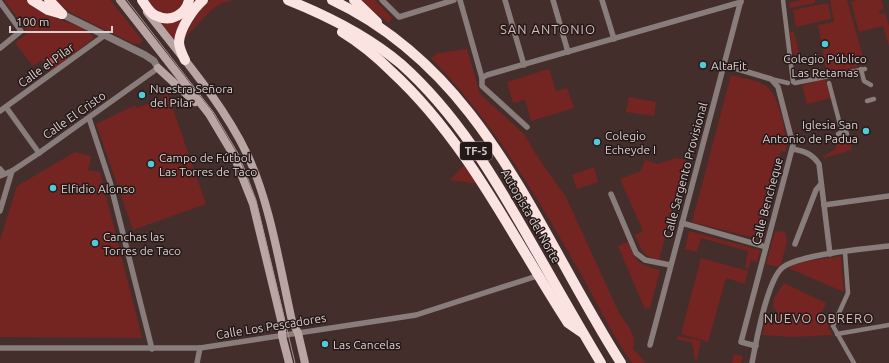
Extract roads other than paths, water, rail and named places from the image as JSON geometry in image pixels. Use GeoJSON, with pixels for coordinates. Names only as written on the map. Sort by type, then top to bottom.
{"type":"FeatureCollection","features":[{"type":"Feature","properties":{"kind":"highway"},"geometry":{"type":"LineString","coordinates":[[32,0],[48,10],[62,14]]}},
{"type":"Feature","properties":{"kind":"highway"},"geometry":{"type":"LineString","coordinates":[[49,0],[62,14]]}},
{"type":"Feature","properties":{"kind":"highway"},"geometry":{"type":"LineString","coordinates":[[142,0],[152,14],[165,18],[174,17],[181,14],[187,7],[189,0]]}},
{"type":"Feature","properties":{"kind":"highway"},"geometry":{"type":"LineString","coordinates":[[185,60],[180,49],[180,38],[188,20],[203,0]]}},
{"type":"Feature","properties":{"kind":"highway","name":"Autopista del Norte"},"geometry":{"type":"LineString","coordinates":[[288,0],[320,13],[367,39],[400,64],[449,113],[488,169],[601,363]]}},
{"type":"Feature","properties":{"kind":"highway","name":"Autopista del Norte"},"geometry":{"type":"LineString","coordinates":[[332,0],[385,31],[434,72],[471,113],[532,206],[621,363]]}},
{"type":"Feature","properties":{"kind":"highway"},"geometry":{"type":"LineString","coordinates":[[354,0],[371,15],[385,31]]}},
{"type":"Feature","properties":{"kind":"highway"},"geometry":{"type":"LineString","coordinates":[[320,13],[333,27],[361,45],[385,65],[430,111],[465,156],[537,276],[568,323],[583,333]]}},
{"type":"Feature","properties":{"kind":"main road"},"geometry":{"type":"LineString","coordinates":[[44,0],[62,14]]}},
{"type":"Feature","properties":{"kind":"main road"},"geometry":{"type":"LineString","coordinates":[[120,0],[209,114],[234,156],[246,181],[282,324],[282,336],[289,363]]}},
{"type":"Feature","properties":{"kind":"main road"},"geometry":{"type":"LineString","coordinates":[[138,0],[185,60],[233,128],[247,154],[258,179],[292,321],[298,333],[305,363]]}},
{"type":"Feature","properties":{"kind":"main road"},"geometry":{"type":"LineString","coordinates":[[158,68],[209,114]]}},
{"type":"Feature","properties":{"kind":"street"},"geometry":{"type":"LineString","coordinates":[[382,0],[396,16],[403,17],[454,0]]}},
{"type":"Feature","properties":{"kind":"street"},"geometry":{"type":"LineString","coordinates":[[460,0],[482,78],[481,83],[484,88],[527,127]]}},
{"type":"Feature","properties":{"kind":"street"},"geometry":{"type":"LineString","coordinates":[[505,0],[524,64]]}},
{"type":"Feature","properties":{"kind":"street"},"geometry":{"type":"LineString","coordinates":[[553,0],[568,52]]}},
{"type":"Feature","properties":{"kind":"street"},"geometry":{"type":"LineString","coordinates":[[602,0],[614,39]]}},
{"type":"Feature","properties":{"kind":"street"},"geometry":{"type":"LineString","coordinates":[[783,0],[793,82],[828,79],[863,69],[864,81],[871,85]]}},
{"type":"Feature","properties":{"kind":"street"},"geometry":{"type":"LineString","coordinates":[[482,78],[487,75],[741,1]]}},
{"type":"Feature","properties":{"kind":"street","name":"Calle Sargento Provisional"},"geometry":{"type":"LineString","coordinates":[[650,345],[741,1]]}},
{"type":"Feature","properties":{"kind":"street"},"geometry":{"type":"LineString","coordinates":[[0,4],[21,31],[0,48]]}},
{"type":"Feature","properties":{"kind":"street"},"geometry":{"type":"LineString","coordinates":[[62,14],[145,55],[154,61],[158,68]]}},
{"type":"Feature","properties":{"kind":"street","name":"Calle el Pilar"},"geometry":{"type":"LineString","coordinates":[[0,111],[105,35]]}},
{"type":"Feature","properties":{"kind":"street"},"geometry":{"type":"LineString","coordinates":[[724,65],[788,84]]}},
{"type":"Feature","properties":{"kind":"street","name":"Calle El Cristo"},"geometry":{"type":"LineString","coordinates":[[1,173],[12,171],[39,153],[158,68]]}},
{"type":"Feature","properties":{"kind":"street","name":"Calle Bencheque"},"geometry":{"type":"LineString","coordinates":[[756,346],[741,342],[793,145],[778,86],[772,79]]}},
{"type":"Feature","properties":{"kind":"street"},"geometry":{"type":"LineString","coordinates":[[828,79],[842,132],[838,134],[841,136]]}},
{"type":"Feature","properties":{"kind":"street"},"geometry":{"type":"LineString","coordinates":[[868,101],[874,99]]}},
{"type":"Feature","properties":{"kind":"street"},"geometry":{"type":"LineString","coordinates":[[6,107],[39,153]]}},
{"type":"Feature","properties":{"kind":"street"},"geometry":{"type":"LineString","coordinates":[[88,118],[110,182],[152,349]]}},
{"type":"Feature","properties":{"kind":"street"},"geometry":{"type":"LineString","coordinates":[[844,125],[847,134]]}},
{"type":"Feature","properties":{"kind":"street"},"geometry":{"type":"LineString","coordinates":[[792,149],[808,153],[814,157],[820,167],[830,254]]}},
{"type":"Feature","properties":{"kind":"street"},"geometry":{"type":"LineString","coordinates":[[0,211],[12,171]]}},
{"type":"Feature","properties":{"kind":"street"},"geometry":{"type":"LineString","coordinates":[[795,244],[816,190],[821,184]]}},
{"type":"Feature","properties":{"kind":"street"},"geometry":{"type":"LineString","coordinates":[[612,194],[636,253],[645,260],[670,265]]}},
{"type":"Feature","properties":{"kind":"street"},"geometry":{"type":"LineString","coordinates":[[824,205],[889,196]]}},
{"type":"Feature","properties":{"kind":"street"},"geometry":{"type":"LineString","coordinates":[[682,223],[766,247]]}},
{"type":"Feature","properties":{"kind":"street"},"geometry":{"type":"LineString","coordinates":[[752,363],[771,285],[782,268],[796,259],[889,246]]}},
{"type":"Feature","properties":{"kind":"street"},"geometry":{"type":"LineString","coordinates":[[845,252],[848,293],[833,326],[854,363]]}},
{"type":"Feature","properties":{"kind":"street","name":"Calle Los Pescadores"},"geometry":{"type":"LineString","coordinates":[[0,348],[200,348],[416,315],[537,276]]}},
{"type":"Feature","properties":{"kind":"street"},"geometry":{"type":"LineString","coordinates":[[837,334],[889,325]]}},
{"type":"Feature","properties":{"kind":"street"},"geometry":{"type":"LineString","coordinates":[[197,363],[200,348]]}},
{"type":"Feature","properties":{"kind":"tram line"},"geometry":{"type":"LineString","coordinates":[[127,0],[214,113],[239,155],[256,200],[295,363]]}},
{"type":"Feature","properties":{"kind":"place","name":"Colegio Público Las Retamas"},"geometry":{"type":"Point","coordinates":[825,44]}},
{"type":"Feature","properties":{"kind":"place","name":"AltaFit"},"geometry":{"type":"Point","coordinates":[703,65]}},
{"type":"Feature","properties":{"kind":"place","name":"Nuestra Señora del Pilar"},"geometry":{"type":"Point","coordinates":[142,95]}},
{"type":"Feature","properties":{"kind":"place","name":"Iglesia San Antonio de Padua"},"geometry":{"type":"Point","coordinates":[866,131]}},
{"type":"Feature","properties":{"kind":"place","name":"Colegio Echeyde I"},"geometry":{"type":"Point","coordinates":[597,142]}},
{"type":"Feature","properties":{"kind":"place","name":"Campo de Fútbol Las Torres de Taco"},"geometry":{"type":"Point","coordinates":[151,164]}},
{"type":"Feature","properties":{"kind":"place","name":"Elfidio Alonso"},"geometry":{"type":"Point","coordinates":[53,188]}},
{"type":"Feature","properties":{"kind":"place","name":"Canchas las Torres de Taco"},"geometry":{"type":"Point","coordinates":[95,243]}},
{"type":"Feature","properties":{"kind":"place","name":"Las Cancelas"},"geometry":{"type":"Point","coordinates":[325,344]}},
{"type":"Feature","properties":{"kind":"district","name":"SAN ANTONIO"},"geometry":{"type":"Point","coordinates":[548,29]}},
{"type":"Feature","properties":{"kind":"district","name":"NUEVO OBRERO"},"geometry":{"type":"Point","coordinates":[819,318]}}]}
